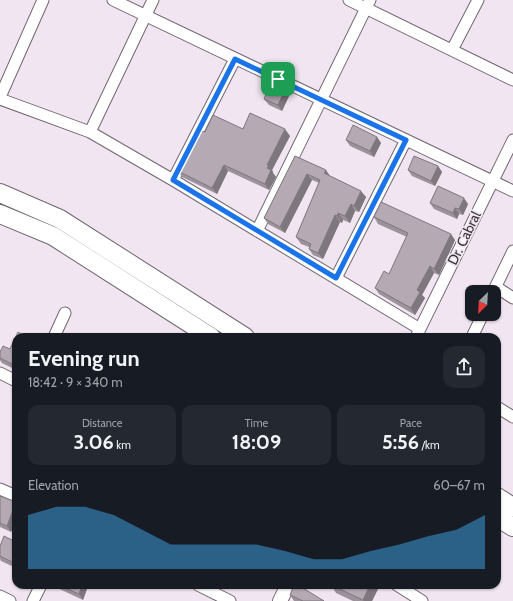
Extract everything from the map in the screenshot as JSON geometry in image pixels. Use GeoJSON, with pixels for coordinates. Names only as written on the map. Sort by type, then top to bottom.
{"type":"FeatureCollection","features":[{"type":"Feature","properties":{"kind":"main road"},"geometry":{"type":"LineString","coordinates":[[0,193],[60,219],[239,333]]}},
{"type":"Feature","properties":{"kind":"main road"},"geometry":{"type":"LineString","coordinates":[[0,214],[53,236],[205,333]]}},
{"type":"Feature","properties":{"kind":"main road"},"geometry":{"type":"LineString","coordinates":[[501,500],[513,507]]}},
{"type":"Feature","properties":{"kind":"main road"},"geometry":{"type":"LineString","coordinates":[[501,520],[513,527]]}},
{"type":"Feature","properties":{"kind":"street"},"geometry":{"type":"LineString","coordinates":[[43,0],[0,98],[90,132],[336,278],[418,333]]}},
{"type":"Feature","properties":{"kind":"street"},"geometry":{"type":"LineString","coordinates":[[112,0],[513,191]]}},
{"type":"Feature","properties":{"kind":"street"},"geometry":{"type":"LineString","coordinates":[[90,132],[153,0]]}},
{"type":"Feature","properties":{"kind":"street"},"geometry":{"type":"LineString","coordinates":[[349,0],[368,4],[452,50],[513,80]]}},
{"type":"Feature","properties":{"kind":"street"},"geometry":{"type":"LineString","coordinates":[[452,50],[478,0]]}},
{"type":"Feature","properties":{"kind":"street"},"geometry":{"type":"LineString","coordinates":[[257,231],[368,4]]}},
{"type":"Feature","properties":{"kind":"street"},"geometry":{"type":"LineString","coordinates":[[173,180],[235,59]]}},
{"type":"Feature","properties":{"kind":"street"},"geometry":{"type":"LineString","coordinates":[[336,278],[406,140]]}},
{"type":"Feature","properties":{"kind":"street","name":"Dr. Cabral"},"geometry":{"type":"LineString","coordinates":[[418,333],[513,140]]}},
{"type":"Feature","properties":{"kind":"street"},"geometry":{"type":"LineString","coordinates":[[497,285],[513,252]]}},
{"type":"Feature","properties":{"kind":"street"},"geometry":{"type":"LineString","coordinates":[[501,292],[513,298]]}},
{"type":"Feature","properties":{"kind":"street"},"geometry":{"type":"LineString","coordinates":[[56,333],[65,313]]}},
{"type":"Feature","properties":{"kind":"street"},"geometry":{"type":"LineString","coordinates":[[474,333],[480,321]]}},
{"type":"Feature","properties":{"kind":"street"},"geometry":{"type":"LineString","coordinates":[[0,373],[12,379]]}},
{"type":"Feature","properties":{"kind":"street"},"geometry":{"type":"LineString","coordinates":[[501,410],[513,417]]}},
{"type":"Feature","properties":{"kind":"street"},"geometry":{"type":"LineString","coordinates":[[0,489],[12,494]]}},
{"type":"Feature","properties":{"kind":"street"},"geometry":{"type":"LineString","coordinates":[[33,601],[39,589]]}},
{"type":"Feature","properties":{"kind":"street"},"geometry":{"type":"LineString","coordinates":[[206,589],[230,601]]}},
{"type":"Feature","properties":{"kind":"street"},"geometry":{"type":"LineString","coordinates":[[280,601],[286,589]]}},
{"type":"Feature","properties":{"kind":"street"},"geometry":{"type":"LineString","coordinates":[[403,589],[422,601]]}},
{"type":"Feature","properties":{"kind":"street"},"geometry":{"type":"LineString","coordinates":[[0,596],[10,601]]}},
{"type":"Feature","properties":{"kind":"building"},"geometry":{"type":"Polygon","coordinates":[[[271,84],[285,90],[278,105],[264,99],[271,84]]]}},
{"type":"Feature","properties":{"kind":"building"},"geometry":{"type":"Polygon","coordinates":[[[250,113],[285,129],[267,165],[269,165],[267,168],[271,170],[265,184],[224,165],[212,188],[178,171],[199,130],[205,132],[213,115],[243,129],[250,113]]]}},
{"type":"Feature","properties":{"kind":"building"},"geometry":{"type":"Polygon","coordinates":[[[353,125],[377,137],[370,151],[346,140],[353,125]]]}},
{"type":"Feature","properties":{"kind":"building"},"geometry":{"type":"Polygon","coordinates":[[[295,156],[326,170],[324,173],[361,191],[354,206],[351,204],[345,216],[338,213],[337,216],[335,215],[318,253],[309,249],[311,244],[296,237],[320,180],[307,174],[280,227],[264,218],[295,156]]]}},
{"type":"Feature","properties":{"kind":"building"},"geometry":{"type":"Polygon","coordinates":[[[414,156],[438,166],[431,181],[408,170],[414,156]]]}},
{"type":"Feature","properties":{"kind":"building"},"geometry":{"type":"Polygon","coordinates":[[[438,186],[464,198],[459,209],[455,208],[453,213],[430,203],[438,186]]]}},
{"type":"Feature","properties":{"kind":"building"},"geometry":{"type":"Polygon","coordinates":[[[381,202],[451,234],[434,269],[430,266],[417,290],[420,292],[411,308],[375,288],[384,271],[389,274],[408,233],[374,217],[381,202]]]}},
{"type":"Feature","properties":{"kind":"building"},"geometry":{"type":"Polygon","coordinates":[[[12,345],[12,364],[0,358],[0,352],[3,346],[10,349],[12,345]]]}},
{"type":"Feature","properties":{"kind":"building"},"geometry":{"type":"Polygon","coordinates":[[[0,496],[12,500],[12,513],[7,526],[0,523],[0,496]]]}},
{"type":"Feature","properties":{"kind":"building"},"geometry":{"type":"Polygon","coordinates":[[[4,536],[12,540],[12,562],[0,556],[0,546],[4,536]]]}},
{"type":"Feature","properties":{"kind":"building"},"geometry":{"type":"Polygon","coordinates":[[[67,589],[81,589],[79,594],[67,589]]]}},
{"type":"Feature","properties":{"kind":"building"},"geometry":{"type":"Polygon","coordinates":[[[292,589],[304,589],[324,601],[303,601],[290,595],[292,589]]]}},
{"type":"Feature","properties":{"kind":"building"},"geometry":{"type":"Polygon","coordinates":[[[340,589],[368,589],[363,600],[340,589]]]}},
{"type":"Feature","properties":{"kind":"route"},"geometry":{"type":"LineString","coordinates":[[235,59],[278,79],[406,140],[336,278],[173,180],[235,59]]}}]}
